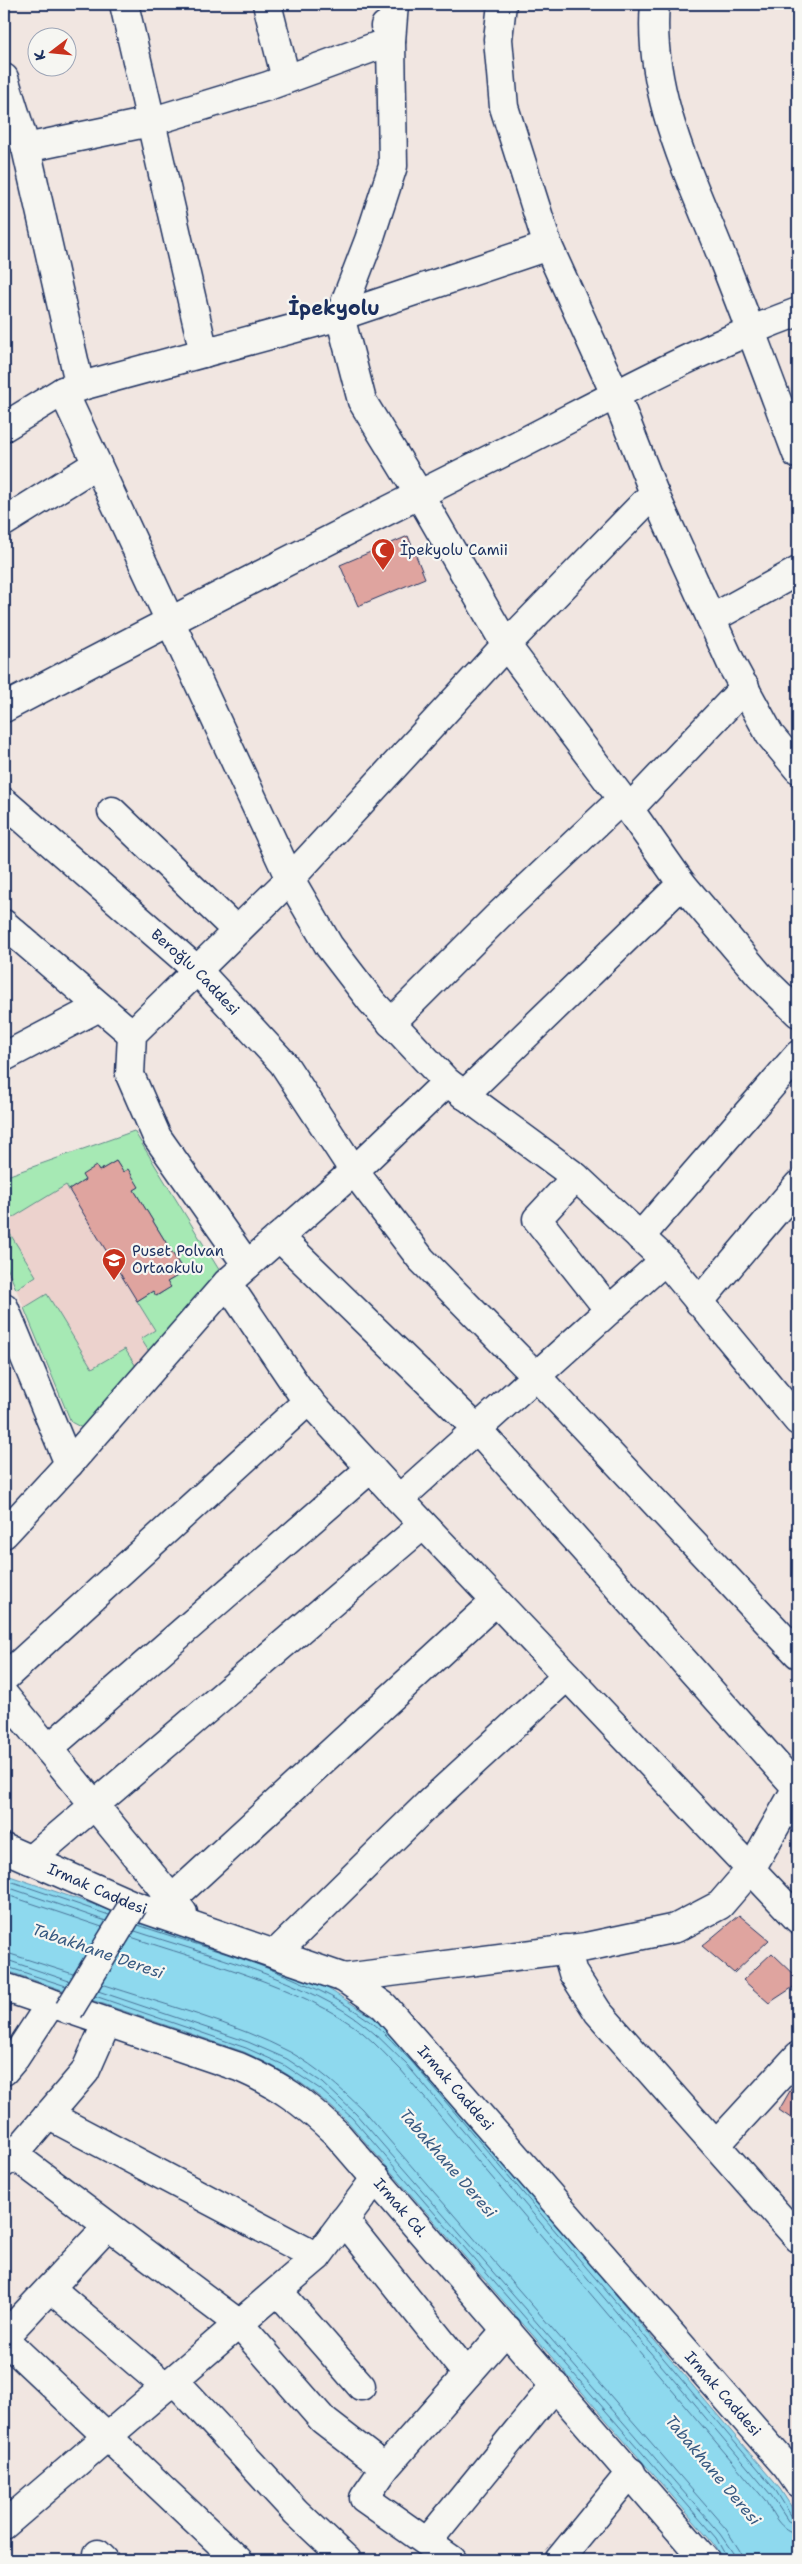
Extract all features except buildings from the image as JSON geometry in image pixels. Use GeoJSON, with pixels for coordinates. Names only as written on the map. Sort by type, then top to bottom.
{"type":"FeatureCollection","features":[{"type":"Feature","properties":{"kind":"street"},"geometry":{"type":"LineString","coordinates":[[124,4],[204,353]]}},
{"type":"Feature","properties":{"kind":"street"},"geometry":{"type":"LineString","coordinates":[[267,4],[286,80]]}},
{"type":"Feature","properties":{"kind":"street"},"geometry":{"type":"LineString","coordinates":[[376,4],[391,41]]}},
{"type":"Feature","properties":{"kind":"street"},"geometry":{"type":"LineString","coordinates":[[394,4],[391,41],[393,166],[369,240],[340,316],[362,401],[419,494],[506,645],[625,804],[682,884],[759,975],[798,1013]]}},
{"type":"Feature","properties":{"kind":"street"},"geometry":{"type":"LineString","coordinates":[[502,4],[498,39],[504,107],[548,246],[616,396],[654,494],[711,619],[770,735],[798,769]]}},
{"type":"Feature","properties":{"kind":"street"},"geometry":{"type":"LineString","coordinates":[[655,4],[652,32],[667,115],[751,329],[797,454]]}},
{"type":"Feature","properties":{"kind":"street"},"geometry":{"type":"LineString","coordinates":[[26,148],[150,122],[286,80],[391,41]]}},
{"type":"Feature","properties":{"kind":"street"},"geometry":{"type":"LineString","coordinates":[[4,78],[26,148],[72,389],[97,464],[290,879],[330,946],[372,1002],[391,1023],[455,1089],[576,1177],[665,1260],[798,1421]]}},
{"type":"Feature","properties":{"kind":"street"},"geometry":{"type":"LineString","coordinates":[[4,427],[72,389],[340,316],[548,246]]}},
{"type":"Feature","properties":{"kind":"street"},"geometry":{"type":"LineString","coordinates":[[4,708],[170,620],[419,494],[751,329],[798,312]]}},
{"type":"Feature","properties":{"kind":"street"},"geometry":{"type":"LineString","coordinates":[[4,522],[97,464]]}},
{"type":"Feature","properties":{"kind":"street"},"geometry":{"type":"LineString","coordinates":[[247,1265],[157,1137],[130,1075],[132,1034],[290,879],[506,645],[654,494]]}},
{"type":"Feature","properties":{"kind":"street"},"geometry":{"type":"LineString","coordinates":[[711,619],[798,570]]}},
{"type":"Feature","properties":{"kind":"street"},"geometry":{"type":"LineString","coordinates":[[391,1023],[496,917],[625,804],[744,687]]}},
{"type":"Feature","properties":{"kind":"street","name":"Beroğlu Caddesi"},"geometry":{"type":"LineString","coordinates":[[4,802],[197,970],[283,1063],[354,1171],[421,1259],[536,1376],[798,1654]]}},
{"type":"Feature","properties":{"kind":"street"},"geometry":{"type":"LineString","coordinates":[[112,812],[237,931]]}},
{"type":"Feature","properties":{"kind":"street"},"geometry":{"type":"LineString","coordinates":[[4,1534],[69,1464],[227,1283],[354,1171],[455,1089],[682,884]]}},
{"type":"Feature","properties":{"kind":"street"},"geometry":{"type":"LineString","coordinates":[[7,932],[132,1034]]}},
{"type":"Feature","properties":{"kind":"street"},"geometry":{"type":"LineString","coordinates":[[4,1057],[99,1007]]}},
{"type":"Feature","properties":{"kind":"street"},"geometry":{"type":"LineString","coordinates":[[640,1237],[798,1055]]}},
{"type":"Feature","properties":{"kind":"street"},"geometry":{"type":"LineString","coordinates":[[576,1177],[537,1220],[609,1310]]}},
{"type":"Feature","properties":{"kind":"street"},"geometry":{"type":"LineString","coordinates":[[699,1302],[798,1185]]}},
{"type":"Feature","properties":{"kind":"street"},"geometry":{"type":"LineString","coordinates":[[279,1238],[477,1429],[798,1787],[750,1869],[720,1905],[676,1928],[566,1950],[344,1978]]}},
{"type":"Feature","properties":{"kind":"street"},"geometry":{"type":"LineString","coordinates":[[399,1499],[665,1260]]}},
{"type":"Feature","properties":{"kind":"street"},"geometry":{"type":"LineString","coordinates":[[227,1283],[300,1391],[423,1525],[798,1919]]}},
{"type":"Feature","properties":{"kind":"street"},"geometry":{"type":"LineString","coordinates":[[4,1307],[69,1464]]}},
{"type":"Feature","properties":{"kind":"street"},"geometry":{"type":"LineString","coordinates":[[4,1678],[309,1400]]}},
{"type":"Feature","properties":{"kind":"street"},"geometry":{"type":"LineString","coordinates":[[48,1749],[371,1468]]}},
{"type":"Feature","properties":{"kind":"street"},"geometry":{"type":"LineString","coordinates":[[30,1860],[423,1525]]}},
{"type":"Feature","properties":{"kind":"street"},"geometry":{"type":"LineString","coordinates":[[172,1899],[496,1601]]}},
{"type":"Feature","properties":{"kind":"street"},"geometry":{"type":"LineString","coordinates":[[275,1954],[428,1804],[567,1676]]}},
{"type":"Feature","properties":{"kind":"street"},"geometry":{"type":"LineString","coordinates":[[4,1695],[194,1926]]}},
{"type":"Feature","properties":{"kind":"street","name":"Irmak Caddesi"},"geometry":{"type":"LineString","coordinates":[[4,1848],[133,1905],[344,1978],[384,2006],[795,2469]]}},
{"type":"Feature","properties":{"kind":"street"},"geometry":{"type":"LineString","coordinates":[[4,2071],[60,2006],[133,1905]]}},
{"type":"Feature","properties":{"kind":"street"},"geometry":{"type":"LineString","coordinates":[[566,1950],[573,1973],[598,2012],[717,2144],[798,2238]]}},
{"type":"Feature","properties":{"kind":"street","name":"Irmak Cd."},"geometry":{"type":"LineString","coordinates":[[4,1987],[239,2067],[274,2083],[307,2105],[336,2132],[705,2560]]}},
{"type":"Feature","properties":{"kind":"street"},"geometry":{"type":"LineString","coordinates":[[107,2022],[84,2072],[9,2159],[108,2226],[239,2324],[323,2420],[385,2468]]}},
{"type":"Feature","properties":{"kind":"street"},"geometry":{"type":"LineString","coordinates":[[717,2144],[798,2056]]}},
{"type":"Feature","properties":{"kind":"street"},"geometry":{"type":"LineString","coordinates":[[48,2115],[317,2257]]}},
{"type":"Feature","properties":{"kind":"street"},"geometry":{"type":"LineString","coordinates":[[4,2525],[317,2257],[376,2178]]}},
{"type":"Feature","properties":{"kind":"street"},"geometry":{"type":"LineString","coordinates":[[344,2220],[467,2374]]}},
{"type":"Feature","properties":{"kind":"street"},"geometry":{"type":"LineString","coordinates":[[108,2226],[4,2338],[238,2560]]}},
{"type":"Feature","properties":{"kind":"street"},"geometry":{"type":"LineString","coordinates":[[50,2288],[170,2384],[296,2512],[347,2560]]}},
{"type":"Feature","properties":{"kind":"street"},"geometry":{"type":"LineString","coordinates":[[278,2291],[361,2386]]}},
{"type":"Feature","properties":{"kind":"street"},"geometry":{"type":"LineString","coordinates":[[452,2560],[364,2498],[385,2468],[507,2329]]}},
{"type":"Feature","properties":{"kind":"street"},"geometry":{"type":"LineString","coordinates":[[427,2542],[555,2385]]}},
{"type":"Feature","properties":{"kind":"street"},"geometry":{"type":"LineString","coordinates":[[559,2560],[631,2472]]}},
{"type":"Feature","properties":{"kind":"shaded area","name":"Puset Polvan Ortaokulu"},"geometry":{"type":"Polygon","coordinates":[[[134,1131],[221,1273],[97,1421],[71,1422],[4,1260],[4,1177],[134,1131]]]}},
{"type":"Feature","properties":{"kind":"green space"},"geometry":{"type":"Polygon","coordinates":[[[134,1131],[221,1273],[152,1356],[141,1339],[155,1330],[137,1301],[153,1291],[157,1296],[170,1287],[167,1282],[184,1272],[134,1190],[139,1187],[123,1172],[116,1161],[99,1171],[96,1166],[85,1180],[69,1190],[66,1185],[4,1223],[4,1177],[134,1131]]]}},
{"type":"Feature","properties":{"kind":"green space"},"geometry":{"type":"Polygon","coordinates":[[[4,1224],[36,1276],[16,1289],[4,1260],[4,1224]]]}},
{"type":"Feature","properties":{"kind":"green space"},"geometry":{"type":"Polygon","coordinates":[[[47,1294],[92,1368],[125,1349],[139,1371],[84,1429],[71,1422],[24,1308],[47,1294]]]}},
{"type":"Feature","properties":{"kind":"water","name":"Tabakhane Deresi"},"geometry":{"type":"Polygon","coordinates":[[[4,1874],[277,1967],[327,1988],[374,2018],[415,2057],[780,2489],[798,2517],[798,2560],[724,2560],[712,2542],[348,2122],[311,2091],[287,2074],[244,2052],[4,1970],[4,1874]]]}},
{"type":"Feature","properties":{"kind":"place","name":"İpekyolu Camii"},"geometry":{"type":"Point","coordinates":[383,571]}},
{"type":"Feature","properties":{"kind":"place","name":"Puset Polvan Ortaokulu"},"geometry":{"type":"Point","coordinates":[114,1281]}},
{"type":"Feature","properties":{"kind":"district","name":"İpekyolu"},"geometry":{"type":"Point","coordinates":[334,308]}}]}
